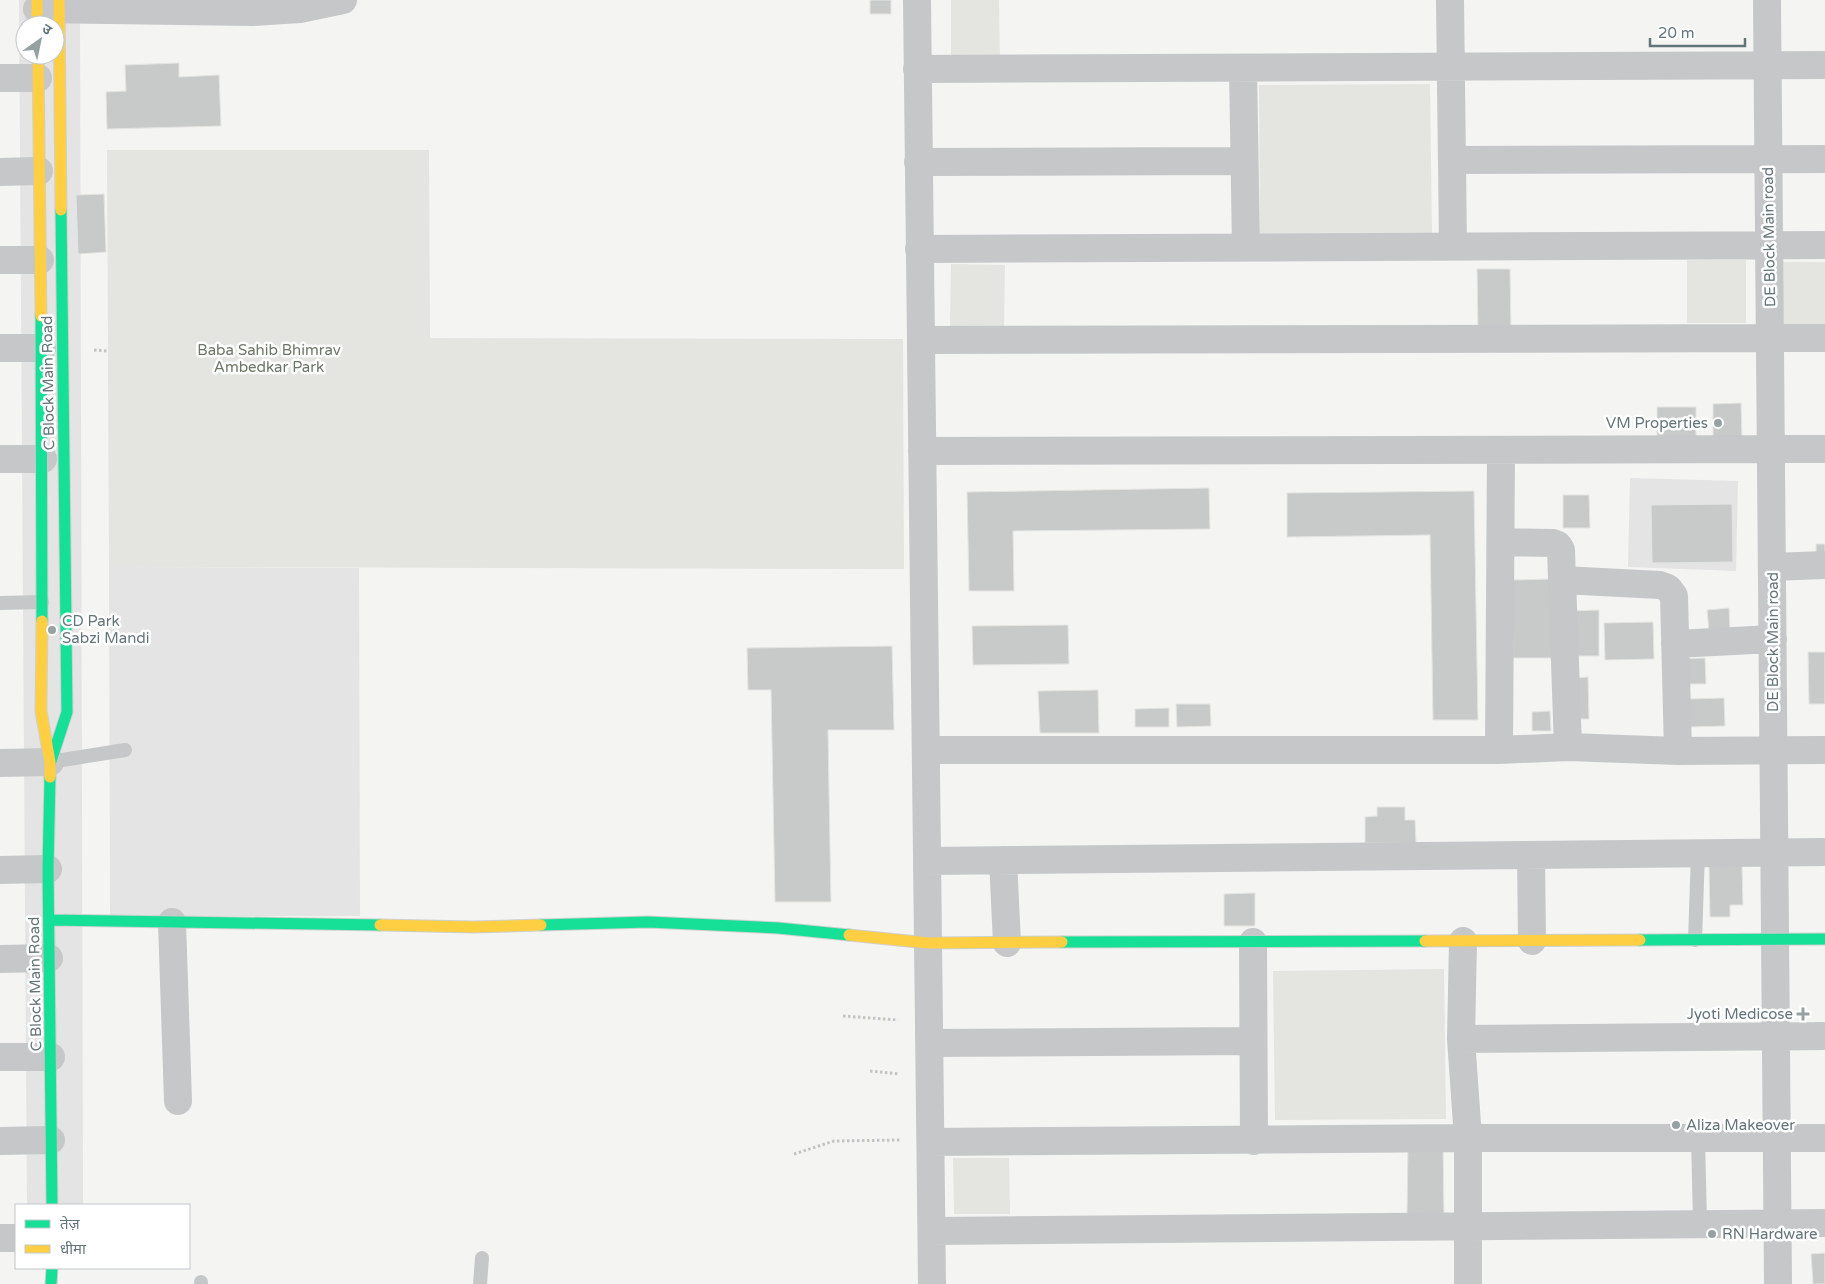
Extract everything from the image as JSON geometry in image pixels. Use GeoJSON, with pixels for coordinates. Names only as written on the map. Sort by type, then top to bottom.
{"type":"FeatureCollection","features":[{"type":"Feature","properties":{"kind":"street"},"geometry":{"type":"LineString","coordinates":[[46,9],[252,12],[300,9],[343,0]]}},
{"type":"Feature","properties":{"kind":"street"},"geometry":{"type":"LineString","coordinates":[[917,0],[932,1284]]}},
{"type":"Feature","properties":{"kind":"street"},"geometry":{"type":"LineString","coordinates":[[1450,0],[1453,246]]}},
{"type":"Feature","properties":{"kind":"street","name":"DE Block Main road"},"geometry":{"type":"LineString","coordinates":[[1768,0],[1778,1284]]}},
{"type":"Feature","properties":{"kind":"street","name":"C Block Main Road"},"geometry":{"type":"LineString","coordinates":[[46,9],[67,712],[50,762]]}},
{"type":"Feature","properties":{"kind":"street"},"geometry":{"type":"LineString","coordinates":[[917,69],[1825,65]]}},
{"type":"Feature","properties":{"kind":"street"},"geometry":{"type":"LineString","coordinates":[[0,78],[38,66]]}},
{"type":"Feature","properties":{"kind":"street","name":"C Block Main Road"},"geometry":{"type":"LineString","coordinates":[[38,66],[43,459],[41,711],[50,762],[48,870],[52,1204]]}},
{"type":"Feature","properties":{"kind":"street"},"geometry":{"type":"LineString","coordinates":[[1243,68],[1246,247]]}},
{"type":"Feature","properties":{"kind":"street"},"geometry":{"type":"LineString","coordinates":[[1452,160],[1825,159]]}},
{"type":"Feature","properties":{"kind":"street"},"geometry":{"type":"LineString","coordinates":[[918,162],[1244,161]]}},
{"type":"Feature","properties":{"kind":"street"},"geometry":{"type":"LineString","coordinates":[[0,172],[39,172]]}},
{"type":"Feature","properties":{"kind":"street"},"geometry":{"type":"LineString","coordinates":[[920,249],[1825,245]]}},
{"type":"Feature","properties":{"kind":"street"},"geometry":{"type":"LineString","coordinates":[[0,260],[40,260]]}},
{"type":"Feature","properties":{"kind":"street"},"geometry":{"type":"LineString","coordinates":[[921,340],[1825,338]]}},
{"type":"Feature","properties":{"kind":"street"},"geometry":{"type":"LineString","coordinates":[[0,348],[42,348]]}},
{"type":"Feature","properties":{"kind":"street"},"geometry":{"type":"LineString","coordinates":[[922,451],[1825,449]]}},
{"type":"Feature","properties":{"kind":"street"},"geometry":{"type":"LineString","coordinates":[[1500,750],[1501,450]]}},
{"type":"Feature","properties":{"kind":"street"},"geometry":{"type":"LineString","coordinates":[[0,459],[43,459]]}},
{"type":"Feature","properties":{"kind":"street"},"geometry":{"type":"LineString","coordinates":[[1501,542],[1558,545],[1561,550],[1568,747]]}},
{"type":"Feature","properties":{"kind":"street"},"geometry":{"type":"LineString","coordinates":[[1772,567],[1825,565]]}},
{"type":"Feature","properties":{"kind":"street"},"geometry":{"type":"LineString","coordinates":[[1562,580],[1660,584],[1668,588],[1674,596],[1678,751]]}},
{"type":"Feature","properties":{"kind":"street"},"geometry":{"type":"LineString","coordinates":[[1675,644],[1773,640]]}},
{"type":"Feature","properties":{"kind":"street"},"geometry":{"type":"LineString","coordinates":[[926,750],[1500,750],[1568,747],[1678,751],[1825,750]]}},
{"type":"Feature","properties":{"kind":"street"},"geometry":{"type":"LineString","coordinates":[[0,763],[50,762]]}},
{"type":"Feature","properties":{"kind":"street"},"geometry":{"type":"LineString","coordinates":[[927,861],[1825,852]]}},
{"type":"Feature","properties":{"kind":"street"},"geometry":{"type":"LineString","coordinates":[[1531,854],[1532,940]]}},
{"type":"Feature","properties":{"kind":"street"},"geometry":{"type":"LineString","coordinates":[[1003,860],[1007,943]]}},
{"type":"Feature","properties":{"kind":"street"},"geometry":{"type":"LineString","coordinates":[[0,870],[48,870]]}},
{"type":"Feature","properties":{"kind":"street"},"geometry":{"type":"LineString","coordinates":[[49,920],[474,927],[648,922],[778,928],[928,943],[1825,939]]}},
{"type":"Feature","properties":{"kind":"street"},"geometry":{"type":"LineString","coordinates":[[172,922],[178,1101]]}},
{"type":"Feature","properties":{"kind":"street"},"geometry":{"type":"LineString","coordinates":[[1463,941],[1462,1039],[1468,1138],[1468,1284]]}},
{"type":"Feature","properties":{"kind":"street"},"geometry":{"type":"LineString","coordinates":[[1253,942],[1254,1141]]}},
{"type":"Feature","properties":{"kind":"street"},"geometry":{"type":"LineString","coordinates":[[0,959],[49,958]]}},
{"type":"Feature","properties":{"kind":"street"},"geometry":{"type":"LineString","coordinates":[[929,1033],[1254,1041]]}},
{"type":"Feature","properties":{"kind":"street"},"geometry":{"type":"LineString","coordinates":[[1462,1039],[1825,1036]]}},
{"type":"Feature","properties":{"kind":"street"},"geometry":{"type":"LineString","coordinates":[[0,1057],[51,1056]]}},
{"type":"Feature","properties":{"kind":"street"},"geometry":{"type":"LineString","coordinates":[[931,1142],[1468,1138],[1825,1138]]}},
{"type":"Feature","properties":{"kind":"street"},"geometry":{"type":"LineString","coordinates":[[0,1141],[52,1140]]}},
{"type":"Feature","properties":{"kind":"street"},"geometry":{"type":"LineString","coordinates":[[932,1231],[1700,1222],[1825,1223]]}},
{"type":"Feature","properties":{"kind":"street"},"geometry":{"type":"LineString","coordinates":[[0,1238],[15,1238]]}},
{"type":"Feature","properties":{"kind":"street"},"geometry":{"type":"LineString","coordinates":[[52,1269],[52,1284]]}},
{"type":"Feature","properties":{"kind":"lane"},"geometry":{"type":"LineString","coordinates":[[0,603],[42,602]]}},
{"type":"Feature","properties":{"kind":"lane"},"geometry":{"type":"LineString","coordinates":[[50,762],[125,750]]}},
{"type":"Feature","properties":{"kind":"lane"},"geometry":{"type":"LineString","coordinates":[[1695,940],[1698,853]]}},
{"type":"Feature","properties":{"kind":"lane"},"geometry":{"type":"LineString","coordinates":[[1698,1138],[1700,1222]]}},
{"type":"Feature","properties":{"kind":"lane"},"geometry":{"type":"LineString","coordinates":[[480,1284],[482,1258]]}},
{"type":"Feature","properties":{"kind":"path"},"geometry":{"type":"LineString","coordinates":[[843,1016],[929,1033]]}},
{"type":"Feature","properties":{"kind":"path"},"geometry":{"type":"LineString","coordinates":[[794,1154],[834,1141],[884,1139],[931,1142]]}},
{"type":"Feature","properties":{"kind":"shaded area","name":"CD Park Sabzi Mandi"},"geometry":{"type":"Polygon","coordinates":[[[19,0],[80,0],[83,1204],[27,1204],[19,65],[65,65],[65,15],[19,15],[19,0]]]}},
{"type":"Feature","properties":{"kind":"shaded area"},"geometry":{"type":"Polygon","coordinates":[[[1630,478],[1738,481],[1736,571],[1628,567],[1630,478]]]}},
{"type":"Feature","properties":{"kind":"shaded area"},"geometry":{"type":"Polygon","coordinates":[[[109,567],[359,568],[360,916],[110,916],[109,567]]]}},
{"type":"Feature","properties":{"kind":"green space"},"geometry":{"type":"Polygon","coordinates":[[[951,0],[999,0],[1000,60],[951,60],[951,0]]]}},
{"type":"Feature","properties":{"kind":"green space"},"geometry":{"type":"Polygon","coordinates":[[[1430,84],[1432,233],[1260,235],[1259,85],[1430,84]]]}},
{"type":"Feature","properties":{"kind":"green space","name":"Baba Sahib Bhimrav Ambedkar Park"},"geometry":{"type":"Polygon","coordinates":[[[107,150],[429,150],[430,338],[903,339],[904,569],[109,567],[107,150]]]}},
{"type":"Feature","properties":{"kind":"green space"},"geometry":{"type":"Polygon","coordinates":[[[1687,260],[1746,260],[1746,323],[1687,323],[1687,260]]]}},
{"type":"Feature","properties":{"kind":"green space"},"geometry":{"type":"Polygon","coordinates":[[[1783,262],[1825,262],[1825,326],[1783,325],[1783,262]]]}},
{"type":"Feature","properties":{"kind":"green space"},"geometry":{"type":"Polygon","coordinates":[[[951,264],[1005,265],[1004,329],[950,327],[951,264]]]}},
{"type":"Feature","properties":{"kind":"green space"},"geometry":{"type":"Polygon","coordinates":[[[1444,969],[1446,1119],[1275,1120],[1273,971],[1444,969]]]}},
{"type":"Feature","properties":{"kind":"green space"},"geometry":{"type":"Polygon","coordinates":[[[953,1158],[1009,1158],[1010,1214],[954,1214],[953,1158]]]}},
{"type":"Feature","properties":{"kind":"building"},"geometry":{"type":"Polygon","coordinates":[[[870,0],[891,0],[891,14],[870,14],[870,0]]]}},
{"type":"Feature","properties":{"kind":"building"},"geometry":{"type":"Polygon","coordinates":[[[179,63],[179,77],[219,75],[221,126],[107,129],[106,92],[126,91],[125,65],[179,63]]]}},
{"type":"Feature","properties":{"kind":"building"},"geometry":{"type":"Polygon","coordinates":[[[104,194],[106,252],[78,254],[76,195],[104,194]]]}},
{"type":"Feature","properties":{"kind":"building"},"geometry":{"type":"Polygon","coordinates":[[[1477,269],[1510,269],[1511,333],[1478,333],[1477,269]]]}},
{"type":"Feature","properties":{"kind":"building"},"geometry":{"type":"Polygon","coordinates":[[[1741,403],[1742,437],[1713,437],[1713,404],[1741,403]]]}},
{"type":"Feature","properties":{"kind":"building"},"geometry":{"type":"Polygon","coordinates":[[[1657,407],[1696,407],[1696,440],[1657,441],[1657,407]]]}},
{"type":"Feature","properties":{"kind":"building"},"geometry":{"type":"Polygon","coordinates":[[[1209,488],[1210,529],[1013,531],[1014,591],[969,591],[967,492],[1209,488]]]}},
{"type":"Feature","properties":{"kind":"building"},"geometry":{"type":"Polygon","coordinates":[[[1474,491],[1478,720],[1433,720],[1430,535],[1287,537],[1287,493],[1474,491]]]}},
{"type":"Feature","properties":{"kind":"building"},"geometry":{"type":"Polygon","coordinates":[[[1563,495],[1589,495],[1590,528],[1563,528],[1563,495]]]}},
{"type":"Feature","properties":{"kind":"building"},"geometry":{"type":"Polygon","coordinates":[[[1732,504],[1733,562],[1652,563],[1651,505],[1732,504]]]}},
{"type":"Feature","properties":{"kind":"building"},"geometry":{"type":"Polygon","coordinates":[[[1816,544],[1825,544],[1825,559],[1816,559],[1816,544]]]}},
{"type":"Feature","properties":{"kind":"building"},"geometry":{"type":"Polygon","coordinates":[[[1552,579],[1553,658],[1513,658],[1512,580],[1552,579]]]}},
{"type":"Feature","properties":{"kind":"building"},"geometry":{"type":"Polygon","coordinates":[[[1729,608],[1730,630],[1709,631],[1707,610],[1729,608]]]}},
{"type":"Feature","properties":{"kind":"building"},"geometry":{"type":"Polygon","coordinates":[[[1599,610],[1599,656],[1568,656],[1567,611],[1599,610]]]}},
{"type":"Feature","properties":{"kind":"building"},"geometry":{"type":"Polygon","coordinates":[[[1653,622],[1654,659],[1605,660],[1604,623],[1653,622]]]}},
{"type":"Feature","properties":{"kind":"building"},"geometry":{"type":"Polygon","coordinates":[[[1068,625],[1069,664],[973,665],[972,626],[1068,625]]]}},
{"type":"Feature","properties":{"kind":"building"},"geometry":{"type":"Polygon","coordinates":[[[892,646],[894,730],[828,730],[831,902],[775,902],[771,690],[748,690],[747,648],[892,646]]]}},
{"type":"Feature","properties":{"kind":"building"},"geometry":{"type":"Polygon","coordinates":[[[1808,652],[1825,652],[1825,704],[1809,704],[1808,652]]]}},
{"type":"Feature","properties":{"kind":"building"},"geometry":{"type":"Polygon","coordinates":[[[1705,658],[1706,684],[1677,684],[1676,659],[1705,658]]]}},
{"type":"Feature","properties":{"kind":"building"},"geometry":{"type":"Polygon","coordinates":[[[1588,677],[1589,719],[1573,719],[1572,678],[1588,677]]]}},
{"type":"Feature","properties":{"kind":"building"},"geometry":{"type":"Polygon","coordinates":[[[1098,690],[1099,733],[1040,733],[1038,691],[1098,690]]]}},
{"type":"Feature","properties":{"kind":"building"},"geometry":{"type":"Polygon","coordinates":[[[1724,698],[1725,726],[1688,727],[1687,699],[1724,698]]]}},
{"type":"Feature","properties":{"kind":"building"},"geometry":{"type":"Polygon","coordinates":[[[1176,704],[1210,704],[1211,726],[1177,727],[1176,704]]]}},
{"type":"Feature","properties":{"kind":"building"},"geometry":{"type":"Polygon","coordinates":[[[1169,708],[1169,727],[1135,727],[1135,709],[1169,708]]]}},
{"type":"Feature","properties":{"kind":"building"},"geometry":{"type":"Polygon","coordinates":[[[1550,711],[1551,731],[1532,731],[1532,712],[1550,711]]]}},
{"type":"Feature","properties":{"kind":"building"},"geometry":{"type":"Polygon","coordinates":[[[1377,807],[1405,807],[1405,820],[1415,820],[1416,843],[1365,843],[1365,817],[1377,816],[1377,807]]]}},
{"type":"Feature","properties":{"kind":"building"},"geometry":{"type":"Polygon","coordinates":[[[1709,866],[1742,866],[1743,905],[1730,905],[1730,917],[1710,917],[1709,866]]]}},
{"type":"Feature","properties":{"kind":"building"},"geometry":{"type":"Polygon","coordinates":[[[1255,893],[1255,926],[1224,926],[1224,894],[1255,893]]]}},
{"type":"Feature","properties":{"kind":"building"},"geometry":{"type":"Polygon","coordinates":[[[1408,1144],[1443,1145],[1444,1216],[1407,1214],[1408,1144]]]}},
{"type":"Feature","properties":{"kind":"building"},"geometry":{"type":"Polygon","coordinates":[[[1825,1253],[1825,1284],[1813,1284],[1811,1254],[1825,1253]]]}},
{"type":"Feature","properties":{"kind":"traffic: fast"},"geometry":{"type":"LineString","coordinates":[[51,761],[67,712],[61,210]]}},
{"type":"Feature","properties":{"kind":"traffic: fast"},"geometry":{"type":"LineString","coordinates":[[41,316],[42,621]]}},
{"type":"Feature","properties":{"kind":"traffic: fast"},"geometry":{"type":"LineString","coordinates":[[50,777],[48,869],[52,1204]]}},
{"type":"Feature","properties":{"kind":"traffic: fast"},"geometry":{"type":"LineString","coordinates":[[49,920],[380,925]]}},
{"type":"Feature","properties":{"kind":"traffic: fast"},"geometry":{"type":"LineString","coordinates":[[541,925],[648,922],[778,928],[849,935]]}},
{"type":"Feature","properties":{"kind":"traffic: fast"},"geometry":{"type":"LineString","coordinates":[[1640,940],[1825,939]]}},
{"type":"Feature","properties":{"kind":"traffic: fast"},"geometry":{"type":"LineString","coordinates":[[1062,942],[1425,941]]}},
{"type":"Feature","properties":{"kind":"traffic: fast"},"geometry":{"type":"LineString","coordinates":[[51,1284],[52,1269]]}},
{"type":"Feature","properties":{"kind":"traffic: slow"},"geometry":{"type":"LineString","coordinates":[[37,0],[37,15]]}},
{"type":"Feature","properties":{"kind":"traffic: slow"},"geometry":{"type":"LineString","coordinates":[[59,0],[61,210]]}},
{"type":"Feature","properties":{"kind":"traffic: slow"},"geometry":{"type":"LineString","coordinates":[[38,65],[41,316]]}},
{"type":"Feature","properties":{"kind":"traffic: slow"},"geometry":{"type":"LineString","coordinates":[[42,621],[41,711],[50,762],[50,777]]}},
{"type":"Feature","properties":{"kind":"traffic: slow"},"geometry":{"type":"LineString","coordinates":[[380,925],[474,927],[541,925]]}},
{"type":"Feature","properties":{"kind":"traffic: slow"},"geometry":{"type":"LineString","coordinates":[[849,935],[928,943],[1062,942]]}},
{"type":"Feature","properties":{"kind":"traffic: slow"},"geometry":{"type":"LineString","coordinates":[[1425,941],[1640,940]]}},
{"type":"Feature","properties":{"kind":"place","name":"VM Properties"},"geometry":{"type":"Point","coordinates":[1718,423]}},
{"type":"Feature","properties":{"kind":"place","name":"CD Park Sabzi Mandi"},"geometry":{"type":"Point","coordinates":[52,630]}},
{"type":"Feature","properties":{"kind":"place","name":"Jyoti Medicose"},"geometry":{"type":"Point","coordinates":[1803,1014]}},
{"type":"Feature","properties":{"kind":"place","name":"Aliza Makeover"},"geometry":{"type":"Point","coordinates":[1676,1125]}},
{"type":"Feature","properties":{"kind":"place","name":"RN Hardware"},"geometry":{"type":"Point","coordinates":[1712,1234]}}]}
